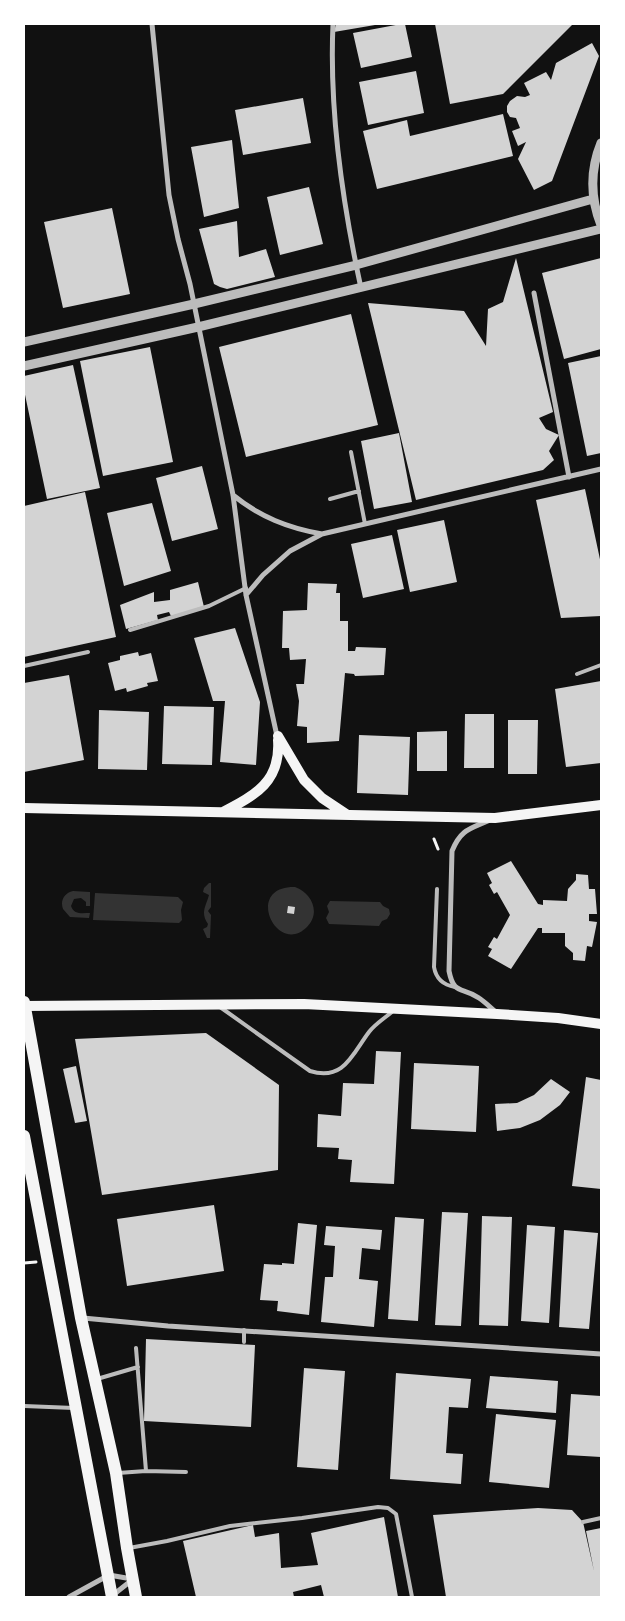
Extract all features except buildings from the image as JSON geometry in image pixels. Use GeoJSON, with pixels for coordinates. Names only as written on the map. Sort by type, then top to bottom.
{"type":"FeatureCollection","features":[{"type":"Feature","properties":{"kind":"main road"},"geometry":{"type":"LineString","coordinates":[[222,812],[250,798],[260,790],[274,770],[278,758],[278,736]]}},
{"type":"Feature","properties":{"kind":"main road"},"geometry":{"type":"LineString","coordinates":[[278,736],[304,780],[322,798],[347,815]]}},
{"type":"Feature","properties":{"kind":"main road"},"geometry":{"type":"LineString","coordinates":[[24,808],[495,818],[601,805]]}},
{"type":"Feature","properties":{"kind":"main road"},"geometry":{"type":"LineString","coordinates":[[136,1597],[116,1473],[81,1318],[24,1005],[304,1004],[558,1018],[601,1024]]}},
{"type":"Feature","properties":{"kind":"main road"},"geometry":{"type":"LineString","coordinates":[[24,1136],[109,1575],[111,1597]]}},
{"type":"Feature","properties":{"kind":"street"},"geometry":{"type":"LineString","coordinates":[[152,24],[169,195],[194,304],[233,495],[246,595],[278,736]]}},
{"type":"Feature","properties":{"kind":"street"},"geometry":{"type":"LineString","coordinates":[[333,24],[333,80],[338,157],[361,288]]}},
{"type":"Feature","properties":{"kind":"street"},"geometry":{"type":"LineString","coordinates":[[601,143],[593,168],[593,199],[601,225]]}},
{"type":"Feature","properties":{"kind":"street"},"geometry":{"type":"LineString","coordinates":[[24,342],[356,265],[593,199]]}},
{"type":"Feature","properties":{"kind":"street"},"geometry":{"type":"LineString","coordinates":[[24,366],[198,327],[601,229]]}},
{"type":"Feature","properties":{"kind":"street"},"geometry":{"type":"LineString","coordinates":[[534,293],[569,477]]}},
{"type":"Feature","properties":{"kind":"street"},"geometry":{"type":"LineString","coordinates":[[246,595],[263,574],[290,551],[322,534],[601,469]]}},
{"type":"Feature","properties":{"kind":"street"},"geometry":{"type":"LineString","coordinates":[[233,495],[245,505],[294,529],[322,534]]}},
{"type":"Feature","properties":{"kind":"street"},"geometry":{"type":"LineString","coordinates":[[495,818],[466,831],[458,837],[452,851],[449,971],[451,983],[455,987],[478,997],[497,1014]]}},
{"type":"Feature","properties":{"kind":"street"},"geometry":{"type":"LineString","coordinates":[[81,1318],[168,1326],[601,1354]]}},
{"type":"Feature","properties":{"kind":"street"},"geometry":{"type":"LineString","coordinates":[[69,1597],[109,1575],[132,1580]]}},
{"type":"Feature","properties":{"kind":"street"},"geometry":{"type":"LineString","coordinates":[[111,1597],[132,1580]]}},
{"type":"Feature","properties":{"kind":"lane"},"geometry":{"type":"LineString","coordinates":[[351,452],[365,524]]}},
{"type":"Feature","properties":{"kind":"lane"},"geometry":{"type":"LineString","coordinates":[[330,499],[359,491]]}},
{"type":"Feature","properties":{"kind":"lane"},"geometry":{"type":"LineString","coordinates":[[130,630],[208,606],[246,588]]}},
{"type":"Feature","properties":{"kind":"lane"},"geometry":{"type":"LineString","coordinates":[[24,666],[88,652]]}},
{"type":"Feature","properties":{"kind":"lane"},"geometry":{"type":"LineString","coordinates":[[577,674],[601,665]]}},
{"type":"Feature","properties":{"kind":"lane"},"geometry":{"type":"LineString","coordinates":[[437,889],[434,967],[436,976],[446,985],[455,987]]}},
{"type":"Feature","properties":{"kind":"lane"},"geometry":{"type":"LineString","coordinates":[[216,1004],[310,1071],[319,1074],[347,1064],[370,1030],[393,1011],[400,1008]]}},
{"type":"Feature","properties":{"kind":"lane"},"geometry":{"type":"LineString","coordinates":[[244,1330],[244,1342]]}},
{"type":"Feature","properties":{"kind":"lane"},"geometry":{"type":"LineString","coordinates":[[136,1348],[146,1472]]}},
{"type":"Feature","properties":{"kind":"lane"},"geometry":{"type":"LineString","coordinates":[[95,1379],[138,1367]]}},
{"type":"Feature","properties":{"kind":"lane"},"geometry":{"type":"LineString","coordinates":[[24,1406],[76,1408]]}},
{"type":"Feature","properties":{"kind":"lane"},"geometry":{"type":"LineString","coordinates":[[116,1473],[186,1472]]}},
{"type":"Feature","properties":{"kind":"lane"},"geometry":{"type":"LineString","coordinates":[[127,1548],[167,1541],[230,1526],[378,1507],[388,1508],[396,1514],[412,1597]]}},
{"type":"Feature","properties":{"kind":"lane"},"geometry":{"type":"LineString","coordinates":[[583,1522],[601,1518]]}},
{"type":"Feature","properties":{"kind":"path"},"geometry":{"type":"LineString","coordinates":[[434,839],[438,849]]}},
{"type":"Feature","properties":{"kind":"shaded area"},"geometry":{"type":"Polygon","coordinates":[[[211,883],[211,907],[208,911],[211,915],[210,938],[207,938],[203,929],[208,924],[204,913],[209,895],[203,892],[211,883]]]}},
{"type":"Feature","properties":{"kind":"shaded area"},"geometry":{"type":"Polygon","coordinates":[[[295,887],[310,899],[313,904],[313,916],[307,927],[296,934],[285,933],[276,927],[270,918],[268,907],[271,897],[279,890],[295,887]]]}},
{"type":"Feature","properties":{"kind":"shaded area"},"geometry":{"type":"Polygon","coordinates":[[[73,891],[90,892],[90,906],[86,906],[86,902],[81,898],[74,899],[71,906],[76,912],[90,913],[89,918],[70,917],[63,909],[62,903],[64,898],[73,891]]]}},
{"type":"Feature","properties":{"kind":"shaded area"},"geometry":{"type":"Polygon","coordinates":[[[95,893],[178,897],[183,902],[181,910],[182,920],[179,923],[93,920],[95,893]]]}},
{"type":"Feature","properties":{"kind":"shaded area"},"geometry":{"type":"Polygon","coordinates":[[[330,901],[380,902],[389,909],[390,914],[379,926],[329,924],[326,918],[329,912],[327,906],[330,901]]]}}]}
